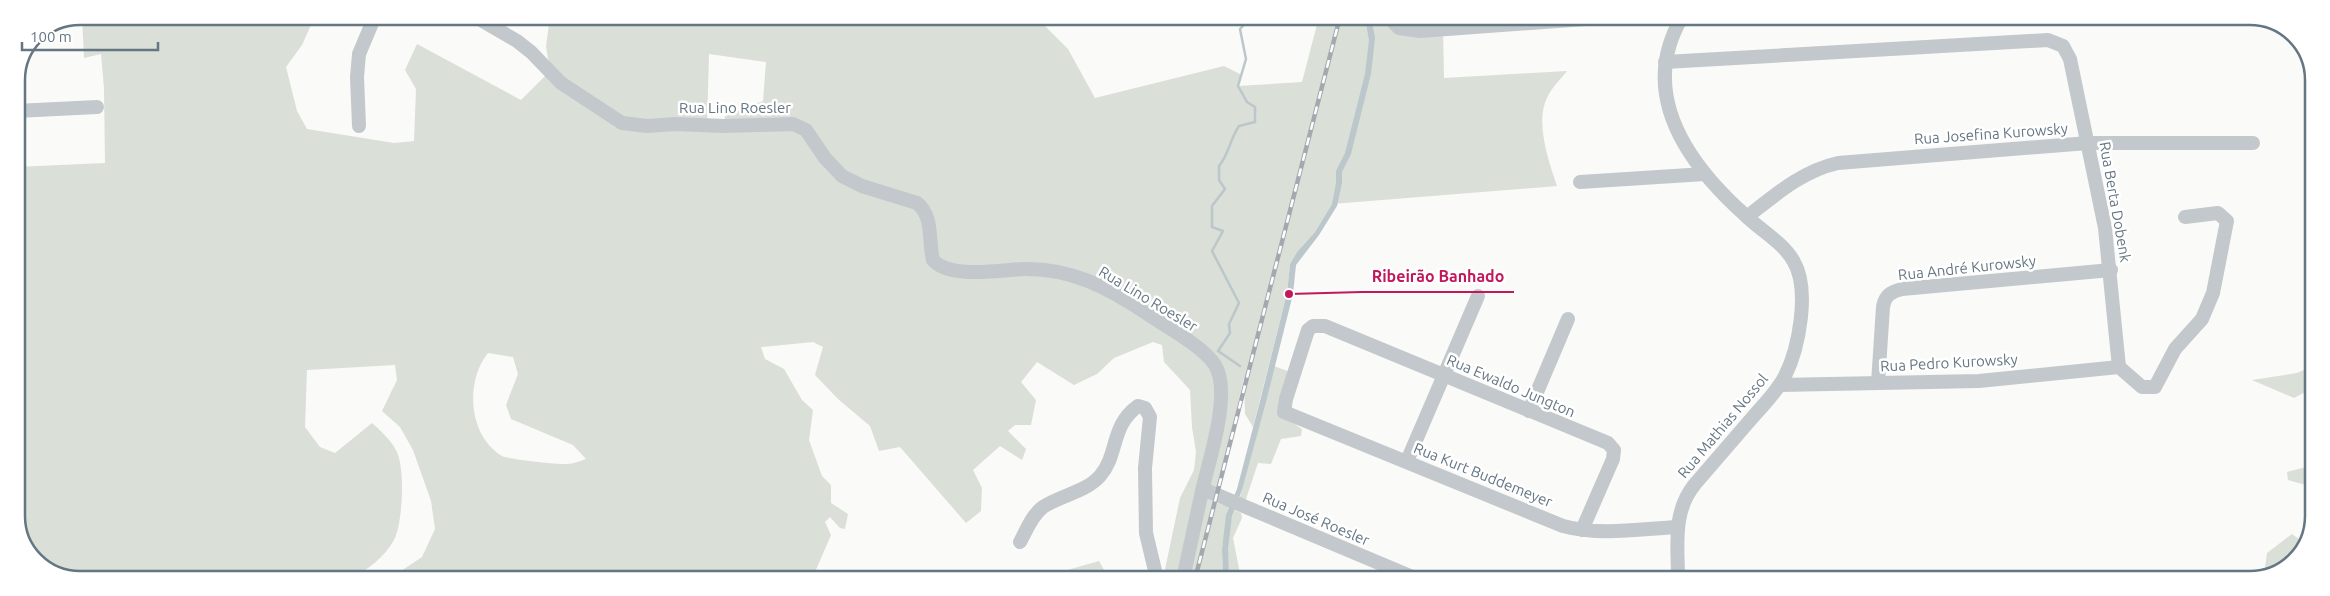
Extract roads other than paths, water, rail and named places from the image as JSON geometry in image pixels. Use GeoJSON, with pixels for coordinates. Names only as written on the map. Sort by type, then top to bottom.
{"type":"FeatureCollection","features":[{"type":"Feature","properties":{"kind":"street"},"geometry":{"type":"LineString","coordinates":[[359,126],[357,77],[359,54],[371,25]]}},
{"type":"Feature","properties":{"kind":"street","name":"Rua Lino Roesler"},"geometry":{"type":"LineString","coordinates":[[489,25],[517,41],[531,52],[561,83],[622,123],[648,126],[675,124],[724,126],[785,124],[800,126],[806,130],[825,158],[842,176],[862,186],[917,203],[924,209],[928,216],[933,260],[942,268],[972,271],[1038,269],[1069,274],[1093,282],[1140,309],[1208,355],[1219,373],[1220,411],[1185,571]]}},
{"type":"Feature","properties":{"kind":"street"},"geometry":{"type":"LineString","coordinates":[[1397,25],[1405,30],[1420,31],[1503,25]]}},
{"type":"Feature","properties":{"kind":"street","name":"Rua Mathias Nossol"},"geometry":{"type":"LineString","coordinates":[[1678,25],[1670,41],[1665,62],[1667,97],[1676,130],[1691,156],[1705,174],[1747,217],[1790,255],[1801,282],[1801,304],[1797,337],[1789,366],[1780,385],[1688,492],[1677,526],[1678,571]]}},
{"type":"Feature","properties":{"kind":"street","name":"Rua Berta Dobenk"},"geometry":{"type":"LineString","coordinates":[[1665,62],[2048,40],[2063,46],[2070,59],[2103,213],[2111,270],[2119,367]]}},
{"type":"Feature","properties":{"kind":"street"},"geometry":{"type":"LineString","coordinates":[[25,111],[97,107]]}},
{"type":"Feature","properties":{"kind":"street","name":"Rua Josefina Kurowsky"},"geometry":{"type":"LineString","coordinates":[[1747,217],[1792,182],[1821,168],[1838,163],[2088,143],[2253,143]]}},
{"type":"Feature","properties":{"kind":"street"},"geometry":{"type":"LineString","coordinates":[[1580,182],[1705,174]]}},
{"type":"Feature","properties":{"kind":"street"},"geometry":{"type":"LineString","coordinates":[[2119,367],[2142,387],[2149,389],[2155,387],[2175,349],[2202,319],[2213,293],[2227,221],[2218,213],[2185,217]]}},
{"type":"Feature","properties":{"kind":"street","name":"Rua André Kurowsky"},"geometry":{"type":"LineString","coordinates":[[1878,383],[1883,307],[1885,298],[1891,292],[1902,289],[2111,270]]}},
{"type":"Feature","properties":{"kind":"street"},"geometry":{"type":"LineString","coordinates":[[1407,461],[1478,296]]}},
{"type":"Feature","properties":{"kind":"street"},"geometry":{"type":"LineString","coordinates":[[1529,411],[1568,319]]}},
{"type":"Feature","properties":{"kind":"street","name":"Rua Ewaldo Jungton"},"geometry":{"type":"LineString","coordinates":[[1284,412],[1286,399],[1308,330],[1313,326],[1325,326],[1608,444],[1614,450],[1613,459],[1582,530]]}},
{"type":"Feature","properties":{"kind":"street","name":"Rua Pedro Kurowsky"},"geometry":{"type":"LineString","coordinates":[[1780,385],[1979,381],[2119,367]]}},
{"type":"Feature","properties":{"kind":"street"},"geometry":{"type":"LineString","coordinates":[[1020,542],[1041,508],[1062,496],[1089,486],[1101,475],[1112,452],[1120,425],[1130,412],[1138,406],[1145,408],[1150,417],[1145,468],[1146,533],[1155,571]]}},
{"type":"Feature","properties":{"kind":"street","name":"Rua Kurt Buddemeyer"},"geometry":{"type":"LineString","coordinates":[[1284,412],[1563,526],[1582,530],[1615,531],[1677,526]]}},
{"type":"Feature","properties":{"kind":"street","name":"Rua José Roesler"},"geometry":{"type":"LineString","coordinates":[[1203,489],[1398,571]]}},
{"type":"Feature","properties":{"kind":"waterway"},"geometry":{"type":"LineString","coordinates":[[1240,366],[1218,351],[1230,333],[1229,324],[1239,303],[1212,251],[1223,231],[1212,227],[1212,206],[1225,189],[1219,180],[1219,166],[1236,131],[1239,126],[1255,122],[1255,107],[1247,102],[1238,86],[1246,59],[1240,29],[1244,25]]}},
{"type":"Feature","properties":{"kind":"railway"},"geometry":{"type":"LineString","coordinates":[[1197,571],[1338,25]]}},
{"type":"Feature","properties":{"kind":"place","name":"Ribeirão Banhado"},"geometry":{"type":"Point","coordinates":[1289,294]}}]}
